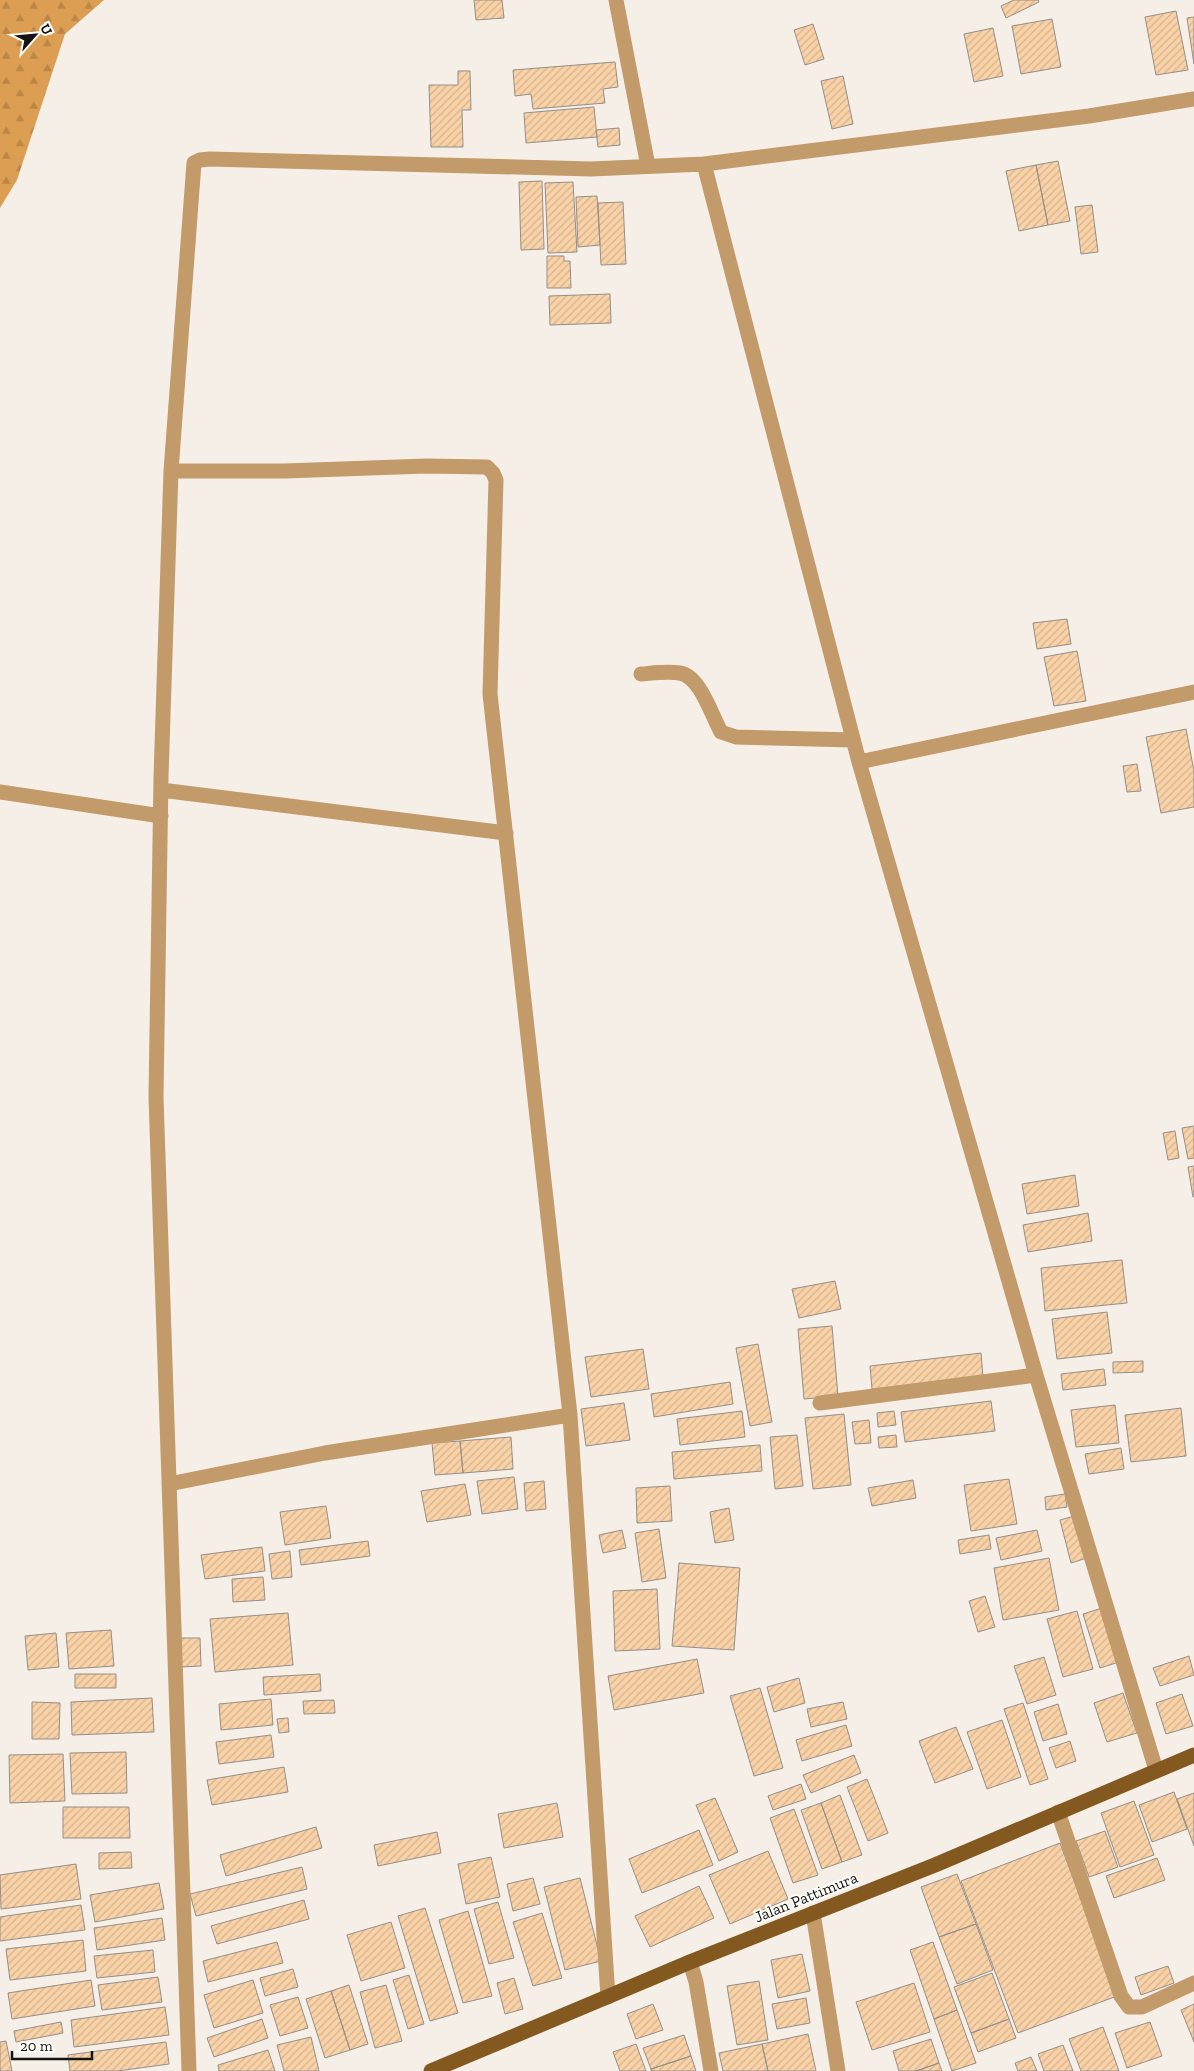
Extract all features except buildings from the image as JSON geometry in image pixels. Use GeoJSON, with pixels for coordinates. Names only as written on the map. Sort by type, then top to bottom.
{"type":"FeatureCollection","features":[{"type":"Feature","properties":{"kind":"main road","name":"Jalan Pattimura"},"geometry":{"type":"LineString","coordinates":[[431,2071],[690,1962],[935,1865],[1194,1755]]}},
{"type":"Feature","properties":{"kind":"street"},"geometry":{"type":"LineString","coordinates":[[616,0],[648,166]]}},
{"type":"Feature","properties":{"kind":"street"},"geometry":{"type":"LineString","coordinates":[[189,2071],[156,1097],[161,790],[171,471],[194,163],[210,159],[591,169],[704,164],[1089,116],[1194,99]]}},
{"type":"Feature","properties":{"kind":"street"},"geometry":{"type":"LineString","coordinates":[[704,164],[859,762],[1036,1375],[1156,1770]]}},
{"type":"Feature","properties":{"kind":"street"},"geometry":{"type":"LineString","coordinates":[[171,471],[285,471],[426,466],[487,467],[493,473],[496,480],[490,694],[570,1415],[608,1997]]}},
{"type":"Feature","properties":{"kind":"street"},"geometry":{"type":"LineString","coordinates":[[642,674],[681,673],[692,678],[721,732],[736,737],[853,740]]}},
{"type":"Feature","properties":{"kind":"street"},"geometry":{"type":"LineString","coordinates":[[859,762],[1194,692]]}},
{"type":"Feature","properties":{"kind":"street"},"geometry":{"type":"LineString","coordinates":[[161,790],[506,833]]}},
{"type":"Feature","properties":{"kind":"street"},"geometry":{"type":"LineString","coordinates":[[0,792],[161,816]]}},
{"type":"Feature","properties":{"kind":"street"},"geometry":{"type":"LineString","coordinates":[[820,1403],[1036,1375]]}},
{"type":"Feature","properties":{"kind":"street"},"geometry":{"type":"LineString","coordinates":[[169,1484],[325,1453],[570,1415]]}},
{"type":"Feature","properties":{"kind":"street"},"geometry":{"type":"LineString","coordinates":[[1058,1812],[1121,1996],[1129,2007],[1142,2007],[1194,1983]]}},
{"type":"Feature","properties":{"kind":"street"},"geometry":{"type":"LineString","coordinates":[[813,1913],[838,2071]]}},
{"type":"Feature","properties":{"kind":"street"},"geometry":{"type":"LineString","coordinates":[[690,1962],[696,1982],[711,2071]]}},
{"type":"Feature","properties":{"kind":"green space"},"geometry":{"type":"Polygon","coordinates":[[[0,0],[104,0],[65,34],[17,180],[0,208],[0,0]]]}}]}
